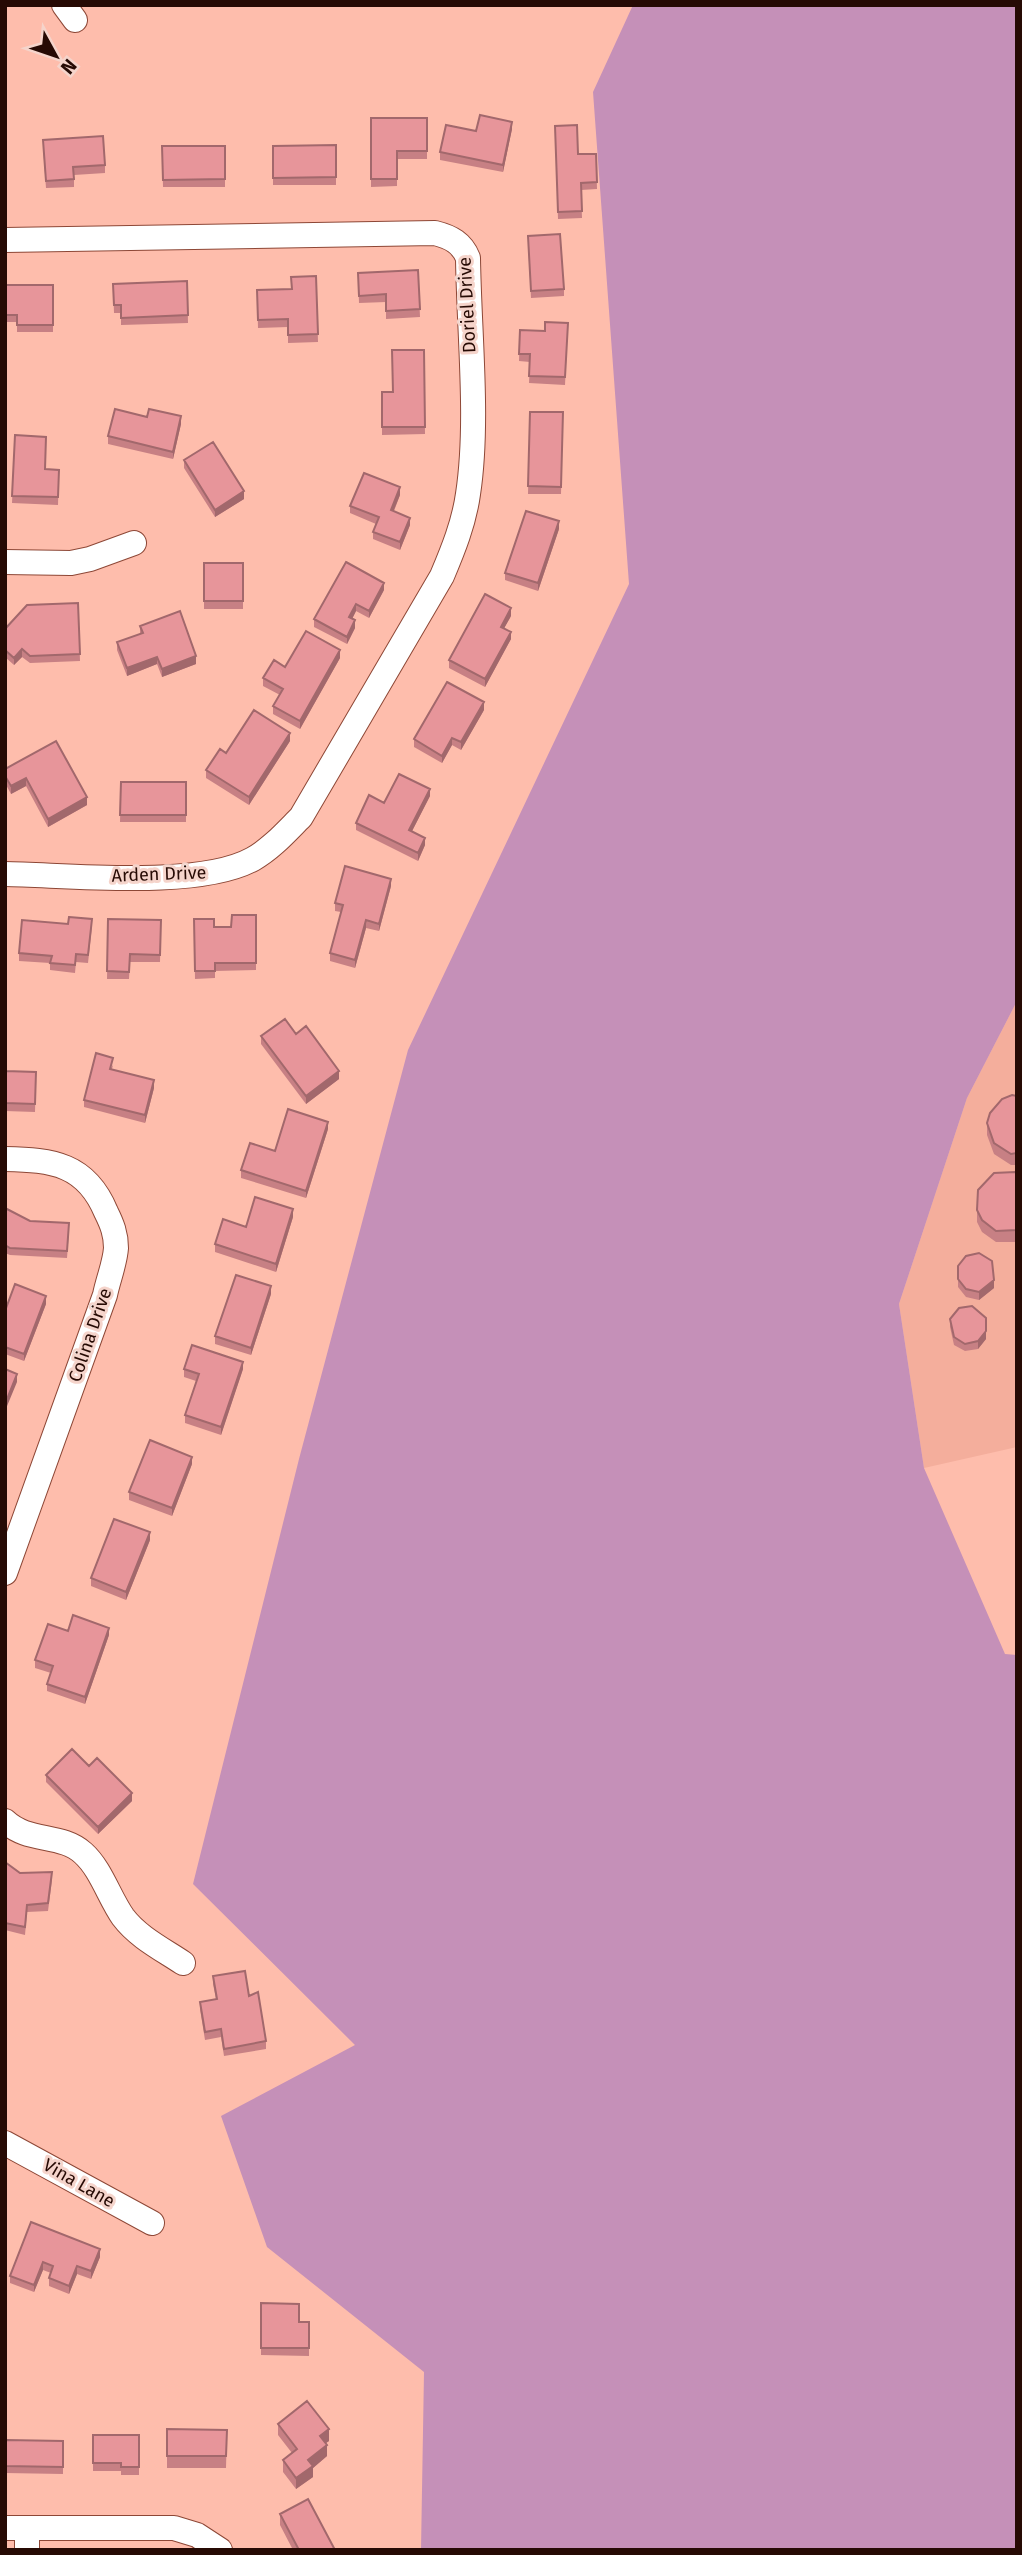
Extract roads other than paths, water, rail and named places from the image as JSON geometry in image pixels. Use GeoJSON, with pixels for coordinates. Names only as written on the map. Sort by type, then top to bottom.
{"type":"FeatureCollection","features":[{"type":"Feature","properties":{"kind":"street","name":"Doriel Drive"},"geometry":{"type":"LineString","coordinates":[[5,240],[435,233],[449,237],[464,248],[468,258],[471,473],[456,543],[442,576],[319,787]]}},
{"type":"Feature","properties":{"kind":"street"},"geometry":{"type":"LineString","coordinates":[[5,562],[71,563],[134,543]]}},
{"type":"Feature","properties":{"kind":"street","name":"Arden Drive"},"geometry":{"type":"LineString","coordinates":[[5,874],[170,877],[229,870],[274,845],[301,817],[319,787]]}},
{"type":"Feature","properties":{"kind":"street","name":"Colina Drive"},"geometry":{"type":"LineString","coordinates":[[5,1159],[52,1161],[86,1180],[99,1194],[116,1234],[116,1251],[104,1295],[5,1573]]}},
{"type":"Feature","properties":{"kind":"street"},"geometry":{"type":"LineString","coordinates":[[5,1821],[20,1833],[58,1840],[84,1854],[125,1919],[143,1936],[183,1963]]}},
{"type":"Feature","properties":{"kind":"street","name":"Vina Lane"},"geometry":{"type":"LineString","coordinates":[[5,2143],[152,2223]]}},
{"type":"Feature","properties":{"kind":"street"},"geometry":{"type":"LineString","coordinates":[[20,2535],[174,2528],[197,2535],[220,2550]]}}]}
